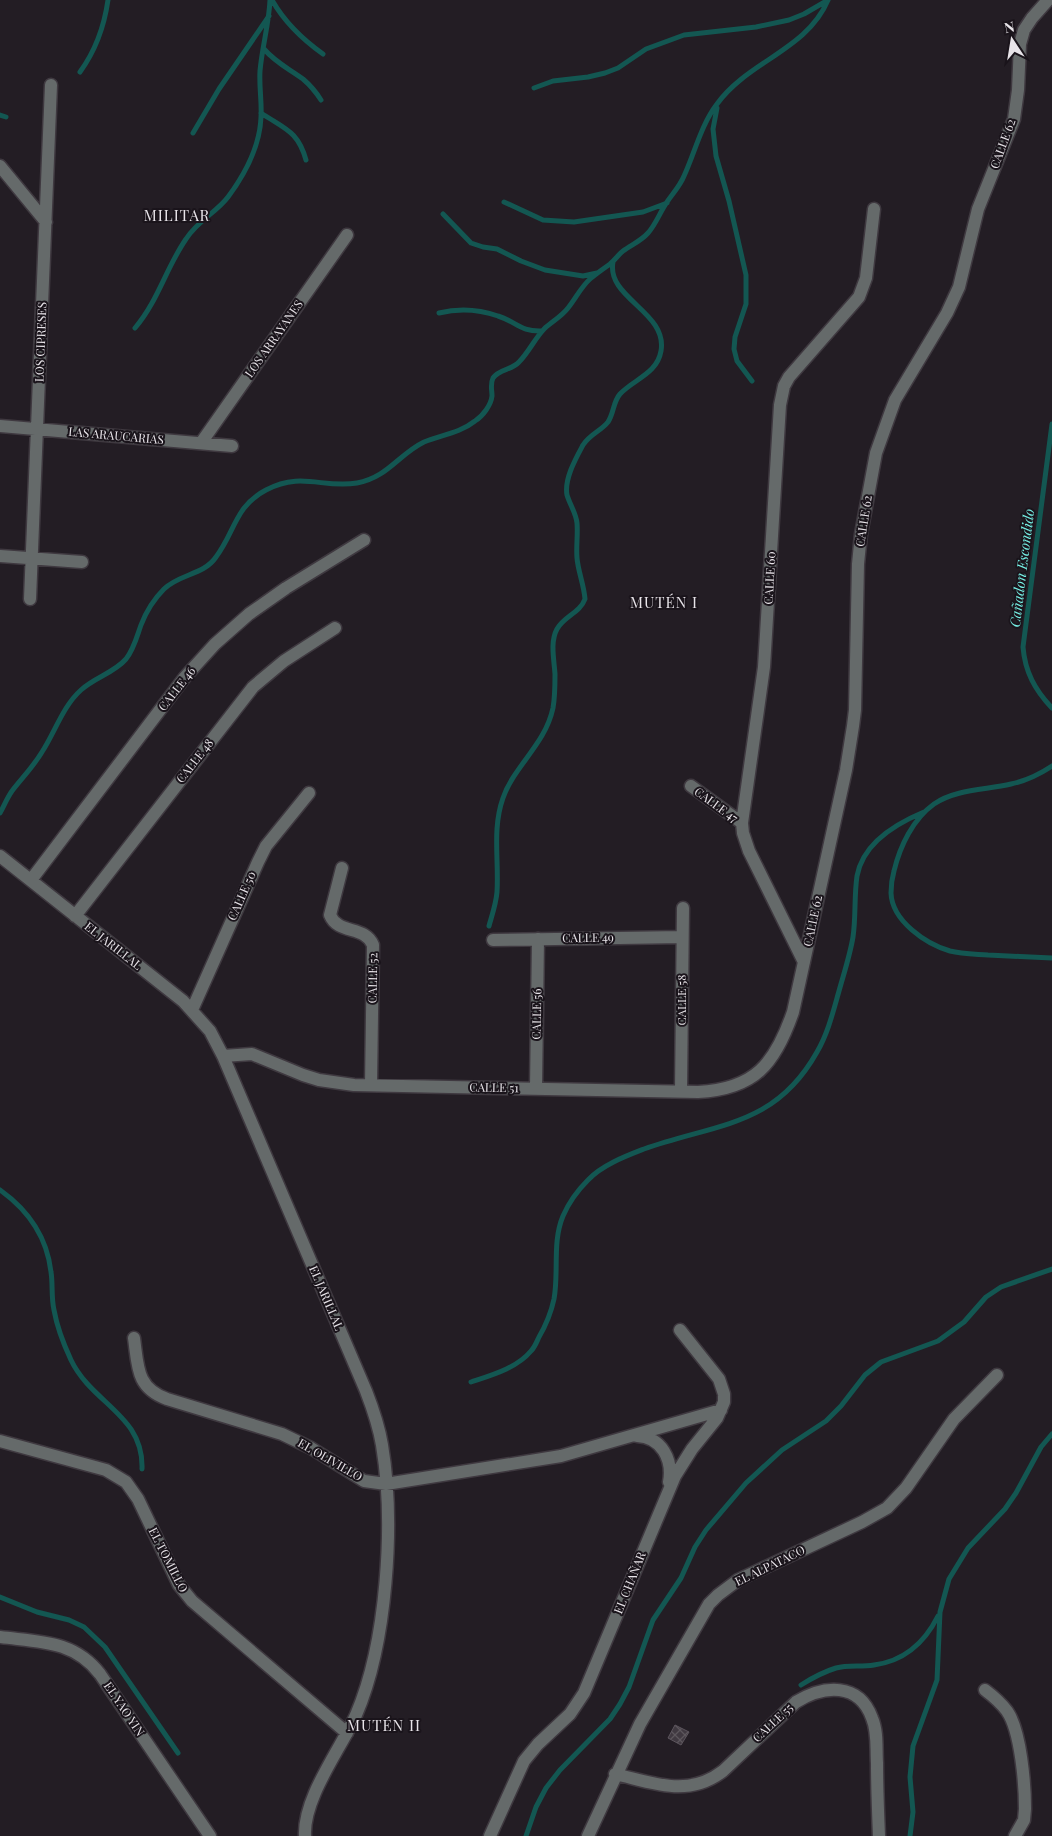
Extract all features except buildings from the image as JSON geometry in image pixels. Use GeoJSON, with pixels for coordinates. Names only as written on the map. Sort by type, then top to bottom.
{"type":"FeatureCollection","features":[{"type":"Feature","properties":{"kind":"street","name":"CALLE 62"},"geometry":{"type":"LineString","coordinates":[[764,1067],[781,1042],[793,1012],[846,770],[855,710],[858,564],[861,534],[876,453],[895,400],[947,313],[959,287],[978,209],[1014,119],[1018,90],[1020,44],[1024,30],[1048,0]]}},
{"type":"Feature","properties":{"kind":"street","name":"LOS CIPRESES"},"geometry":{"type":"LineString","coordinates":[[30,599],[51,85]]}},
{"type":"Feature","properties":{"kind":"street"},"geometry":{"type":"LineString","coordinates":[[0,166],[46,222]]}},
{"type":"Feature","properties":{"kind":"street","name":"CALLE 60"},"geometry":{"type":"LineString","coordinates":[[804,962],[749,851],[742,823],[764,674],[781,395],[788,377],[853,305],[864,288],[874,209]]}},
{"type":"Feature","properties":{"kind":"street","name":"LOS ARRAYANES"},"geometry":{"type":"LineString","coordinates":[[201,443],[346,234]]}},
{"type":"Feature","properties":{"kind":"street","name":"LAS ARAUCARIAS"},"geometry":{"type":"LineString","coordinates":[[0,426],[232,446]]}},
{"type":"Feature","properties":{"kind":"street","name":"CALLE 46"},"geometry":{"type":"LineString","coordinates":[[30,880],[185,677],[215,644],[250,614],[286,588],[364,540]]}},
{"type":"Feature","properties":{"kind":"street"},"geometry":{"type":"LineString","coordinates":[[0,556],[82,562]]}},
{"type":"Feature","properties":{"kind":"street","name":"CALLE 48"},"geometry":{"type":"LineString","coordinates":[[75,916],[252,687],[284,661],[335,628]]}},
{"type":"Feature","properties":{"kind":"street","name":"CALLE 47"},"geometry":{"type":"LineString","coordinates":[[691,786],[742,823]]}},
{"type":"Feature","properties":{"kind":"street","name":"CALLE 50"},"geometry":{"type":"LineString","coordinates":[[192,1010],[258,862],[277,832],[309,792]]}},
{"type":"Feature","properties":{"kind":"street","name":"EL JARILLAL"},"geometry":{"type":"LineString","coordinates":[[0,856],[192,1010],[210,1031],[223,1056],[366,1391],[378,1425],[386,1484],[386,1570],[380,1623],[370,1676],[364,1696],[347,1733],[313,1796],[306,1818],[305,1836]]}},
{"type":"Feature","properties":{"kind":"street","name":"CALLE 52"},"geometry":{"type":"LineString","coordinates":[[342,868],[330,910],[332,919],[340,926],[367,935],[373,945],[371,1085]]}},
{"type":"Feature","properties":{"kind":"street","name":"CALLE 58"},"geometry":{"type":"LineString","coordinates":[[681,1091],[683,908]]}},
{"type":"Feature","properties":{"kind":"street","name":"CALLE 49"},"geometry":{"type":"LineString","coordinates":[[493,940],[682,937]]}},
{"type":"Feature","properties":{"kind":"street","name":"CALLE 56"},"geometry":{"type":"LineString","coordinates":[[536,1088],[538,939]]}},
{"type":"Feature","properties":{"kind":"street","name":"CALLE 51"},"geometry":{"type":"LineString","coordinates":[[223,1056],[252,1054],[319,1080],[354,1085],[712,1091],[727,1089],[741,1084],[764,1067]]}},
{"type":"Feature","properties":{"kind":"street"},"geometry":{"type":"LineString","coordinates":[[680,1330],[719,1379],[724,1394],[721,1410]]}},
{"type":"Feature","properties":{"kind":"street","name":"EL OLIVILLO"},"geometry":{"type":"LineString","coordinates":[[134,1338],[139,1374],[152,1393],[282,1434],[311,1448],[364,1481],[386,1484],[545,1460],[721,1410]]}},
{"type":"Feature","properties":{"kind":"street","name":"EL ALPATACO"},"geometry":{"type":"LineString","coordinates":[[588,1836],[640,1724],[702,1615],[718,1595],[738,1580],[862,1522],[886,1508],[906,1488],[954,1419],[997,1375]]}},
{"type":"Feature","properties":{"kind":"street","name":"EL CHAÑAR"},"geometry":{"type":"LineString","coordinates":[[490,1836],[524,1761],[538,1744],[570,1714],[584,1693],[668,1491],[682,1462],[721,1410]]}},
{"type":"Feature","properties":{"kind":"street","name":"EL OLIVILLO"},"geometry":{"type":"LineString","coordinates":[[630,1437],[647,1437],[664,1450],[671,1471],[668,1491]]}},
{"type":"Feature","properties":{"kind":"street","name":"EL TOMILLO"},"geometry":{"type":"LineString","coordinates":[[0,1441],[106,1470],[126,1482],[138,1499],[179,1585],[192,1602],[347,1733]]}},
{"type":"Feature","properties":{"kind":"street","name":"EL YAO YIN"},"geometry":{"type":"LineString","coordinates":[[0,1637],[60,1645],[86,1658],[100,1674],[210,1836]]}},
{"type":"Feature","properties":{"kind":"street","name":"CALLE 55"},"geometry":{"type":"LineString","coordinates":[[616,1774],[666,1786],[689,1786],[702,1783],[723,1771],[796,1702],[816,1692],[837,1689],[847,1691],[863,1702],[873,1719],[876,1742],[879,1836]]}},
{"type":"Feature","properties":{"kind":"street"},"geometry":{"type":"LineString","coordinates":[[985,1690],[1007,1710],[1012,1719],[1018,1740],[1026,1809],[1024,1820],[1014,1836]]}},
{"type":"Feature","properties":{"kind":"waterway"},"geometry":{"type":"LineString","coordinates":[[80,72],[91,55],[98,38],[108,0]]}},
{"type":"Feature","properties":{"kind":"waterway"},"geometry":{"type":"LineString","coordinates":[[135,328],[150,307],[186,239],[228,197],[240,179],[255,149],[260,128],[260,71],[270,0]]}},
{"type":"Feature","properties":{"kind":"waterway"},"geometry":{"type":"LineString","coordinates":[[272,0],[294,30],[323,54]]}},
{"type":"Feature","properties":{"kind":"waterway"},"geometry":{"type":"LineString","coordinates":[[534,88],[553,81],[605,73],[618,68],[646,49],[684,35],[756,27],[789,20],[804,14],[828,0]]}},
{"type":"Feature","properties":{"kind":"waterway"},"geometry":{"type":"LineString","coordinates":[[0,813],[12,791],[39,757],[64,711],[75,696],[86,686],[116,668],[126,659],[133,647],[145,615],[157,597],[170,584],[211,563],[222,548],[236,520],[256,496],[279,484],[291,482],[345,484],[367,480],[385,471],[415,447],[463,428],[481,416],[488,407],[492,396],[493,378],[519,362],[541,332],[566,311],[587,282],[623,251],[648,233],[682,180],[702,130],[717,104],[744,77],[792,44],[806,31],[818,17],[828,0]]}},
{"type":"Feature","properties":{"kind":"waterway"},"geometry":{"type":"LineString","coordinates":[[193,133],[219,89],[269,16]]}},
{"type":"Feature","properties":{"kind":"waterway"},"geometry":{"type":"LineString","coordinates":[[264,49],[278,62],[306,81],[321,100]]}},
{"type":"Feature","properties":{"kind":"waterway"},"geometry":{"type":"LineString","coordinates":[[717,108],[713,129],[716,156],[729,201],[746,275],[746,304],[735,337],[734,349],[737,361],[752,381]]}},
{"type":"Feature","properties":{"kind":"waterway"},"geometry":{"type":"LineString","coordinates":[[261,113],[284,127],[295,137],[303,150],[306,160]]}},
{"type":"Feature","properties":{"kind":"waterway"},"geometry":{"type":"LineString","coordinates":[[0,115],[6,117]]}},
{"type":"Feature","properties":{"kind":"waterway"},"geometry":{"type":"LineString","coordinates":[[504,202],[543,220],[574,222],[643,212],[667,203]]}},
{"type":"Feature","properties":{"kind":"waterway"},"geometry":{"type":"LineString","coordinates":[[443,214],[471,243],[497,249],[545,270],[583,276],[597,273]]}},
{"type":"Feature","properties":{"kind":"waterway"},"geometry":{"type":"LineString","coordinates":[[489,926],[497,892],[497,833],[503,798],[508,786],[537,744],[549,721],[555,695],[553,645],[557,629],[580,608],[585,599],[577,558],[576,519],[567,495],[567,482],[574,462],[583,445],[608,422],[620,394],[650,371],[659,359],[661,351],[661,337],[647,315],[619,286],[613,275],[613,262]]}},
{"type":"Feature","properties":{"kind":"waterway"},"geometry":{"type":"LineString","coordinates":[[439,313],[454,310],[483,312],[504,318],[529,330],[542,331]]}},
{"type":"Feature","properties":{"kind":"waterway","name":"Cañadon Escondido"},"geometry":{"type":"LineString","coordinates":[[1052,424],[1023,647],[1026,665],[1032,680],[1052,708]]}},
{"type":"Feature","properties":{"kind":"waterway","name":"Cañadon Escondido"},"geometry":{"type":"LineString","coordinates":[[1052,766],[1022,781],[952,795],[926,810],[914,825],[904,843],[893,874],[891,893],[897,913],[904,922],[921,937],[941,948],[964,953],[1052,958]]}},
{"type":"Feature","properties":{"kind":"waterway"},"geometry":{"type":"LineString","coordinates":[[471,1382],[496,1374],[519,1362],[535,1346],[548,1319],[554,1299],[558,1236],[563,1216],[574,1196],[584,1184],[600,1170],[644,1149],[720,1127],[763,1109],[783,1095],[801,1077],[824,1037],[847,964],[853,937],[856,884],[860,864],[873,844],[882,836],[902,822],[924,812]]}},
{"type":"Feature","properties":{"kind":"waterway"},"geometry":{"type":"LineString","coordinates":[[0,1190],[19,1206],[40,1236],[49,1259],[55,1316],[68,1354],[80,1375],[126,1422],[135,1435],[140,1451],[142,1469]]}},
{"type":"Feature","properties":{"kind":"waterway"},"geometry":{"type":"LineString","coordinates":[[526,1836],[536,1807],[546,1788],[560,1770],[610,1719],[620,1704],[629,1687],[653,1620],[681,1578],[695,1547],[706,1530],[746,1483],[782,1450],[826,1421],[841,1406],[865,1375],[881,1362],[938,1341],[964,1322],[986,1297],[1001,1287],[1052,1269]]}},
{"type":"Feature","properties":{"kind":"waterway"},"geometry":{"type":"LineString","coordinates":[[910,1836],[913,1812],[910,1777],[913,1746],[937,1680],[940,1612],[949,1579],[968,1548],[1005,1509],[1041,1447],[1052,1434]]}},
{"type":"Feature","properties":{"kind":"waterway"},"geometry":{"type":"LineString","coordinates":[[0,1597],[37,1612],[69,1620],[84,1627],[105,1647],[178,1753]]}},
{"type":"Feature","properties":{"kind":"waterway"},"geometry":{"type":"LineString","coordinates":[[801,1685],[818,1675],[836,1668],[885,1663],[904,1655],[927,1634],[938,1616]]}},
{"type":"Feature","properties":{"kind":"district","name":"MILITAR"},"geometry":{"type":"Point","coordinates":[177,216]}},
{"type":"Feature","properties":{"kind":"district","name":"MUTÉN I"},"geometry":{"type":"Point","coordinates":[664,603]}},
{"type":"Feature","properties":{"kind":"district","name":"MUTÉN II"},"geometry":{"type":"Point","coordinates":[384,1726]}}]}
